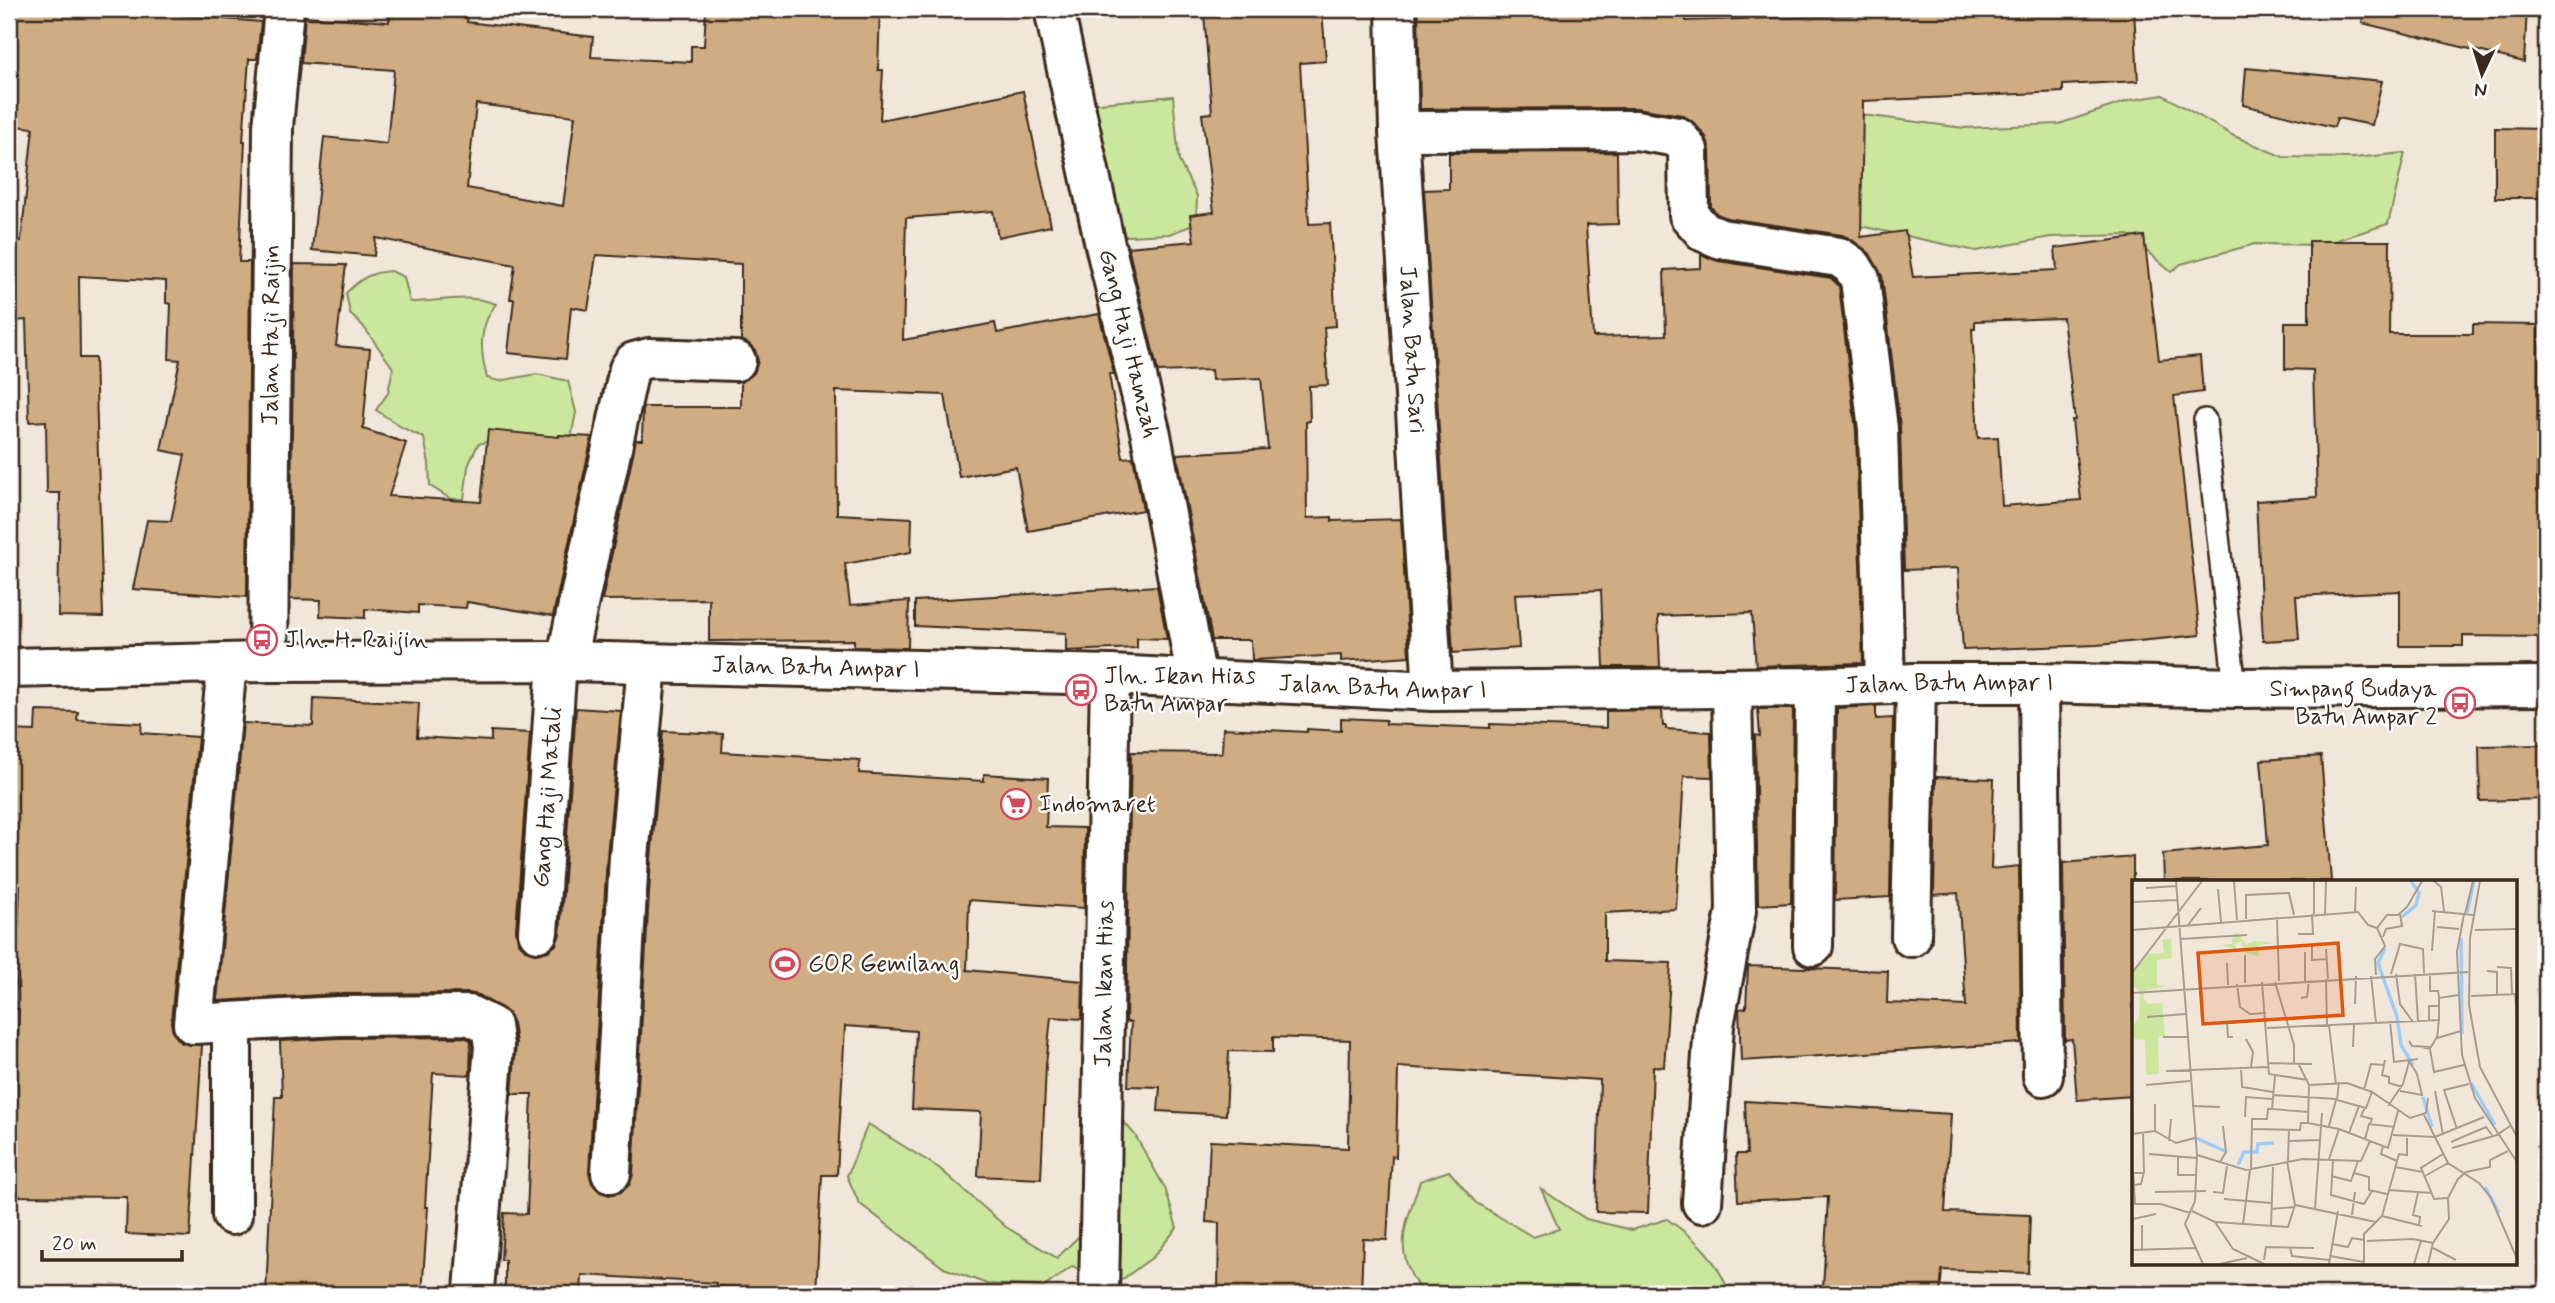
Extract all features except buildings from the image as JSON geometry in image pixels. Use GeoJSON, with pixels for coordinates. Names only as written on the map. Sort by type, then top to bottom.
{"type":"FeatureCollection","features":[{"type":"Feature","properties":{"kind":"street","name":"Jalan Haji Raijin"},"geometry":{"type":"LineString","coordinates":[[268,662],[274,127],[284,9]]}},
{"type":"Feature","properties":{"kind":"street","name":"Gang Haji Hamzah"},"geometry":{"type":"LineString","coordinates":[[1054,9],[1105,245],[1151,435],[1197,680]]}},
{"type":"Feature","properties":{"kind":"street","name":"Jalan Batu Sari"},"geometry":{"type":"LineString","coordinates":[[1396,9],[1399,131],[1433,691]]}},
{"type":"Feature","properties":{"kind":"street"},"geometry":{"type":"LineString","coordinates":[[1399,131],[1636,130],[1678,137],[1688,150],[1689,215],[1704,232],[1721,239],[1839,257],[1852,266],[1860,279],[1878,429],[1901,683],[1911,937]]}},
{"type":"Feature","properties":{"kind":"street","name":"Gang Haji Matali"},"geometry":{"type":"LineString","coordinates":[[538,932],[562,662],[629,369],[634,362],[649,358],[736,361]]}},
{"type":"Feature","properties":{"kind":"street","name":"Jalan Batu Ampar I"},"geometry":{"type":"LineString","coordinates":[[9,668],[268,662],[562,662],[1110,676],[1433,691],[1815,687],[1901,683],[2235,688],[2546,686]]}},
{"type":"Feature","properties":{"kind":"street"},"geometry":{"type":"LineString","coordinates":[[227,664],[193,1024],[338,1016],[469,1015],[491,1026],[494,1046],[474,1290]]}},
{"type":"Feature","properties":{"kind":"street"},"geometry":{"type":"LineString","coordinates":[[611,1173],[629,857],[647,665]]}},
{"type":"Feature","properties":{"kind":"street","name":"Jalan Ikan Hias"},"geometry":{"type":"LineString","coordinates":[[1098,1294],[1110,676]]}},
{"type":"Feature","properties":{"kind":"street"},"geometry":{"type":"LineString","coordinates":[[2039,683],[2043,1076]]}},
{"type":"Feature","properties":{"kind":"street"},"geometry":{"type":"LineString","coordinates":[[1813,946],[1815,687]]}},
{"type":"Feature","properties":{"kind":"street"},"geometry":{"type":"LineString","coordinates":[[1702,1203],[1716,1010],[1736,911],[1732,688]]}},
{"type":"Feature","properties":{"kind":"street"},"geometry":{"type":"LineString","coordinates":[[232,1023],[232,1215]]}},
{"type":"Feature","properties":{"kind":"lane"},"geometry":{"type":"LineString","coordinates":[[2205,420],[2235,688]]}},
{"type":"Feature","properties":{"kind":"green space"},"geometry":{"type":"Polygon","coordinates":[[[2163,95],[2234,136],[2283,157],[2354,158],[2405,153],[2388,224],[2321,245],[2255,244],[2181,264],[2171,272],[2128,235],[2051,237],[1976,251],[1809,215],[1816,109],[1964,128],[2059,124],[2131,100],[2163,95]]]}},
{"type":"Feature","properties":{"kind":"green space"},"geometry":{"type":"Polygon","coordinates":[[[1173,96],[1179,161],[1197,196],[1196,224],[1169,234],[1106,237],[1080,105],[1173,96]]]}},
{"type":"Feature","properties":{"kind":"green space"},"geometry":{"type":"Polygon","coordinates":[[[391,271],[404,277],[410,302],[475,299],[496,304],[483,330],[483,358],[487,378],[499,381],[537,374],[568,381],[576,412],[571,438],[502,438],[478,444],[468,466],[464,499],[451,499],[430,486],[424,438],[376,410],[388,393],[393,368],[363,326],[350,314],[346,293],[366,277],[391,271]]]}},
{"type":"Feature","properties":{"kind":"green space"},"geometry":{"type":"Polygon","coordinates":[[[1098,1091],[1135,1135],[1165,1188],[1177,1228],[1153,1257],[1109,1289],[1073,1266],[1044,1287],[987,1284],[944,1268],[859,1203],[847,1176],[868,1124],[939,1168],[1006,1227],[1057,1258],[1092,1223],[1098,1091]]]}},
{"type":"Feature","properties":{"kind":"green space"},"geometry":{"type":"Polygon","coordinates":[[[1449,1171],[1475,1202],[1533,1237],[1559,1229],[1541,1189],[1586,1219],[1632,1230],[1667,1219],[1705,1251],[1730,1294],[1423,1294],[1407,1265],[1404,1251],[1406,1226],[1420,1181],[1449,1171]]]}},
{"type":"Feature","properties":{"kind":"place","name":"Jln. H. Raijin"},"geometry":{"type":"Point","coordinates":[262,640]}},
{"type":"Feature","properties":{"kind":"place","name":"Jln. Ikan Hias Batu Ampar"},"geometry":{"type":"Point","coordinates":[1081,690]}},
{"type":"Feature","properties":{"kind":"place","name":"Simpang Budaya Batu Ampar 2"},"geometry":{"type":"Point","coordinates":[2460,703]}},
{"type":"Feature","properties":{"kind":"place","name":"Indomaret"},"geometry":{"type":"Point","coordinates":[1016,804]}},
{"type":"Feature","properties":{"kind":"place","name":"GOR Gemilang"},"geometry":{"type":"Point","coordinates":[785,964]}}]}
